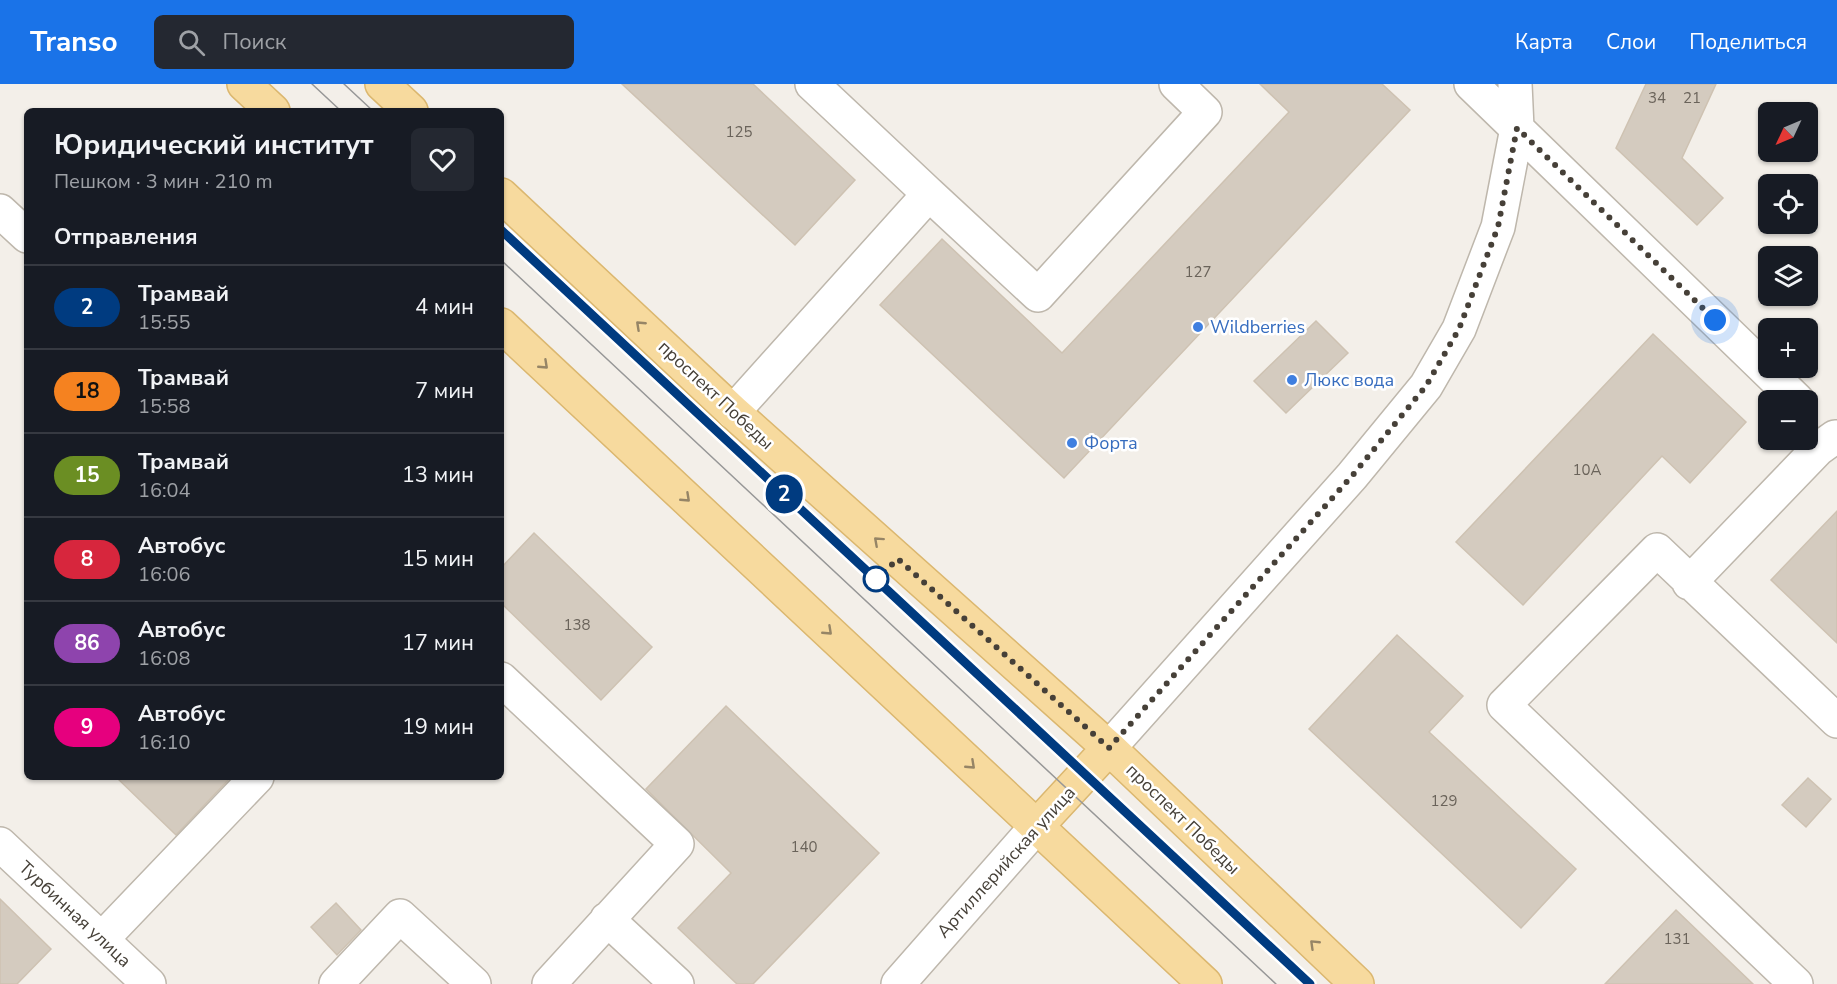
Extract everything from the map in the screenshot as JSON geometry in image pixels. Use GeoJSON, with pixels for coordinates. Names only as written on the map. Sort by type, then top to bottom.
{"type":"FeatureCollection","features":[{"type":"Feature","properties":{"kind":"main road"},"geometry":{"type":"LineString","coordinates":[[244,84],[270,108]]}},
{"type":"Feature","properties":{"kind":"main road"},"geometry":{"type":"LineString","coordinates":[[382,84],[408,108]]}},
{"type":"Feature","properties":{"kind":"main road","name":"проспект Победы"},"geometry":{"type":"LineString","coordinates":[[504,198],[733,412],[1109,748],[1357,984]]}},
{"type":"Feature","properties":{"kind":"main road"},"geometry":{"type":"LineString","coordinates":[[504,328],[1204,984]]}},
{"type":"Feature","properties":{"kind":"main road","name":"Артиллерийская улица"},"geometry":{"type":"LineString","coordinates":[[1036,827],[1109,748]]}},
{"type":"Feature","properties":{"kind":"street"},"geometry":{"type":"LineString","coordinates":[[812,84],[1038,295],[1205,112],[1176,84]]}},
{"type":"Feature","properties":{"kind":"street"},"geometry":{"type":"LineString","coordinates":[[1471,84],[1787,390]]}},
{"type":"Feature","properties":{"kind":"street","name":"Артиллерийская улица"},"geometry":{"type":"LineString","coordinates":[[1109,748],[1352,476],[1426,386],[1459,329],[1498,227],[1517,128],[1515,84]]}},
{"type":"Feature","properties":{"kind":"street"},"geometry":{"type":"LineString","coordinates":[[733,412],[929,194]]}},
{"type":"Feature","properties":{"kind":"street"},"geometry":{"type":"LineString","coordinates":[[0,211],[24,233]]}},
{"type":"Feature","properties":{"kind":"street"},"geometry":{"type":"LineString","coordinates":[[1689,583],[1818,449],[1836,438],[1818,420]]}},
{"type":"Feature","properties":{"kind":"street"},"geometry":{"type":"LineString","coordinates":[[1796,984],[1504,705],[1657,550],[1689,583],[1837,721]]}},
{"type":"Feature","properties":{"kind":"street"},"geometry":{"type":"LineString","coordinates":[[504,683],[677,844],[549,984]]}},
{"type":"Feature","properties":{"kind":"street"},"geometry":{"type":"LineString","coordinates":[[102,939],[254,780]]}},
{"type":"Feature","properties":{"kind":"street","name":"Артиллерийская улица"},"geometry":{"type":"LineString","coordinates":[[898,984],[1036,827]]}},
{"type":"Feature","properties":{"kind":"street","name":"Турбинная улица"},"geometry":{"type":"LineString","coordinates":[[0,844],[149,984]]}},
{"type":"Feature","properties":{"kind":"street"},"geometry":{"type":"LineString","coordinates":[[336,984],[400,916],[474,984]]}},
{"type":"Feature","properties":{"kind":"street"},"geometry":{"type":"LineString","coordinates":[[608,919],[677,984]]}},
{"type":"Feature","properties":{"kind":"building"},"geometry":{"type":"Polygon","coordinates":[[[622,84],[753,84],[855,180],[795,245],[622,84]]]}},
{"type":"Feature","properties":{"kind":"building"},"geometry":{"type":"Polygon","coordinates":[[[1260,84],[1382,84],[1410,110],[1064,478],[880,305],[942,239],[1062,353],[1289,112],[1260,84]]]}},
{"type":"Feature","properties":{"kind":"building"},"geometry":{"type":"Polygon","coordinates":[[[1646,84],[1716,84],[1682,158],[1723,198],[1697,225],[1616,148],[1646,84]]]}},
{"type":"Feature","properties":{"kind":"building"},"geometry":{"type":"Polygon","coordinates":[[[1316,321],[1348,353],[1286,413],[1254,381],[1316,321]]]}},
{"type":"Feature","properties":{"kind":"building"},"geometry":{"type":"Polygon","coordinates":[[[1653,334],[1746,422],[1690,483],[1662,456],[1523,605],[1456,542],[1653,334]]]}},
{"type":"Feature","properties":{"kind":"building"},"geometry":{"type":"Polygon","coordinates":[[[1837,511],[1837,643],[1771,580],[1837,511]]]}},
{"type":"Feature","properties":{"kind":"building"},"geometry":{"type":"Polygon","coordinates":[[[534,533],[652,647],[601,700],[504,606],[504,565],[534,533]]]}},
{"type":"Feature","properties":{"kind":"building"},"geometry":{"type":"Polygon","coordinates":[[[1397,635],[1463,696],[1429,732],[1576,869],[1521,928],[1309,729],[1397,635]]]}},
{"type":"Feature","properties":{"kind":"building"},"geometry":{"type":"Polygon","coordinates":[[[726,706],[879,853],[753,984],[737,984],[678,928],[731,873],[646,789],[726,706]]]}},
{"type":"Feature","properties":{"kind":"building"},"geometry":{"type":"Polygon","coordinates":[[[1808,778],[1831,799],[1806,827],[1782,805],[1808,778]]]}},
{"type":"Feature","properties":{"kind":"building"},"geometry":{"type":"Polygon","coordinates":[[[119,780],[228,780],[176,835],[119,780]]]}},
{"type":"Feature","properties":{"kind":"building"},"geometry":{"type":"Polygon","coordinates":[[[0,899],[51,949],[17,984],[0,984],[0,899]]]}},
{"type":"Feature","properties":{"kind":"building"},"geometry":{"type":"Polygon","coordinates":[[[336,903],[361,930],[337,955],[311,927],[336,903]]]}},
{"type":"Feature","properties":{"kind":"building"},"geometry":{"type":"Polygon","coordinates":[[[1676,910],[1753,984],[1605,984],[1676,910]]]}},
{"type":"Feature","properties":{"kind":"tram line"},"geometry":{"type":"LineString","coordinates":[[312,84],[338,108]]}},
{"type":"Feature","properties":{"kind":"tram line"},"geometry":{"type":"LineString","coordinates":[[344,84],[370,108]]}},
{"type":"Feature","properties":{"kind":"tram line"},"geometry":{"type":"LineString","coordinates":[[504,233],[1310,984]]}},
{"type":"Feature","properties":{"kind":"tram line","name":"2"},"geometry":{"type":"LineString","coordinates":[[504,233],[1310,984]]}},
{"type":"Feature","properties":{"kind":"tram line"},"geometry":{"type":"LineString","coordinates":[[504,263],[1276,984]]}},
{"type":"Feature","properties":{"kind":"place","name":"Wildberries"},"geometry":{"type":"Point","coordinates":[1198,327]}},
{"type":"Feature","properties":{"kind":"place","name":"Люкс вода"},"geometry":{"type":"Point","coordinates":[1292,380]}},
{"type":"Feature","properties":{"kind":"place","name":"Форта"},"geometry":{"type":"Point","coordinates":[1072,443]}},
{"type":"Feature","properties":{"kind":"route"},"geometry":{"type":"LineString","coordinates":[[876,579],[898,559],[1109,748],[1352,476],[1426,386],[1459,329],[1498,227],[1517,128],[1715,320]]}}]}
